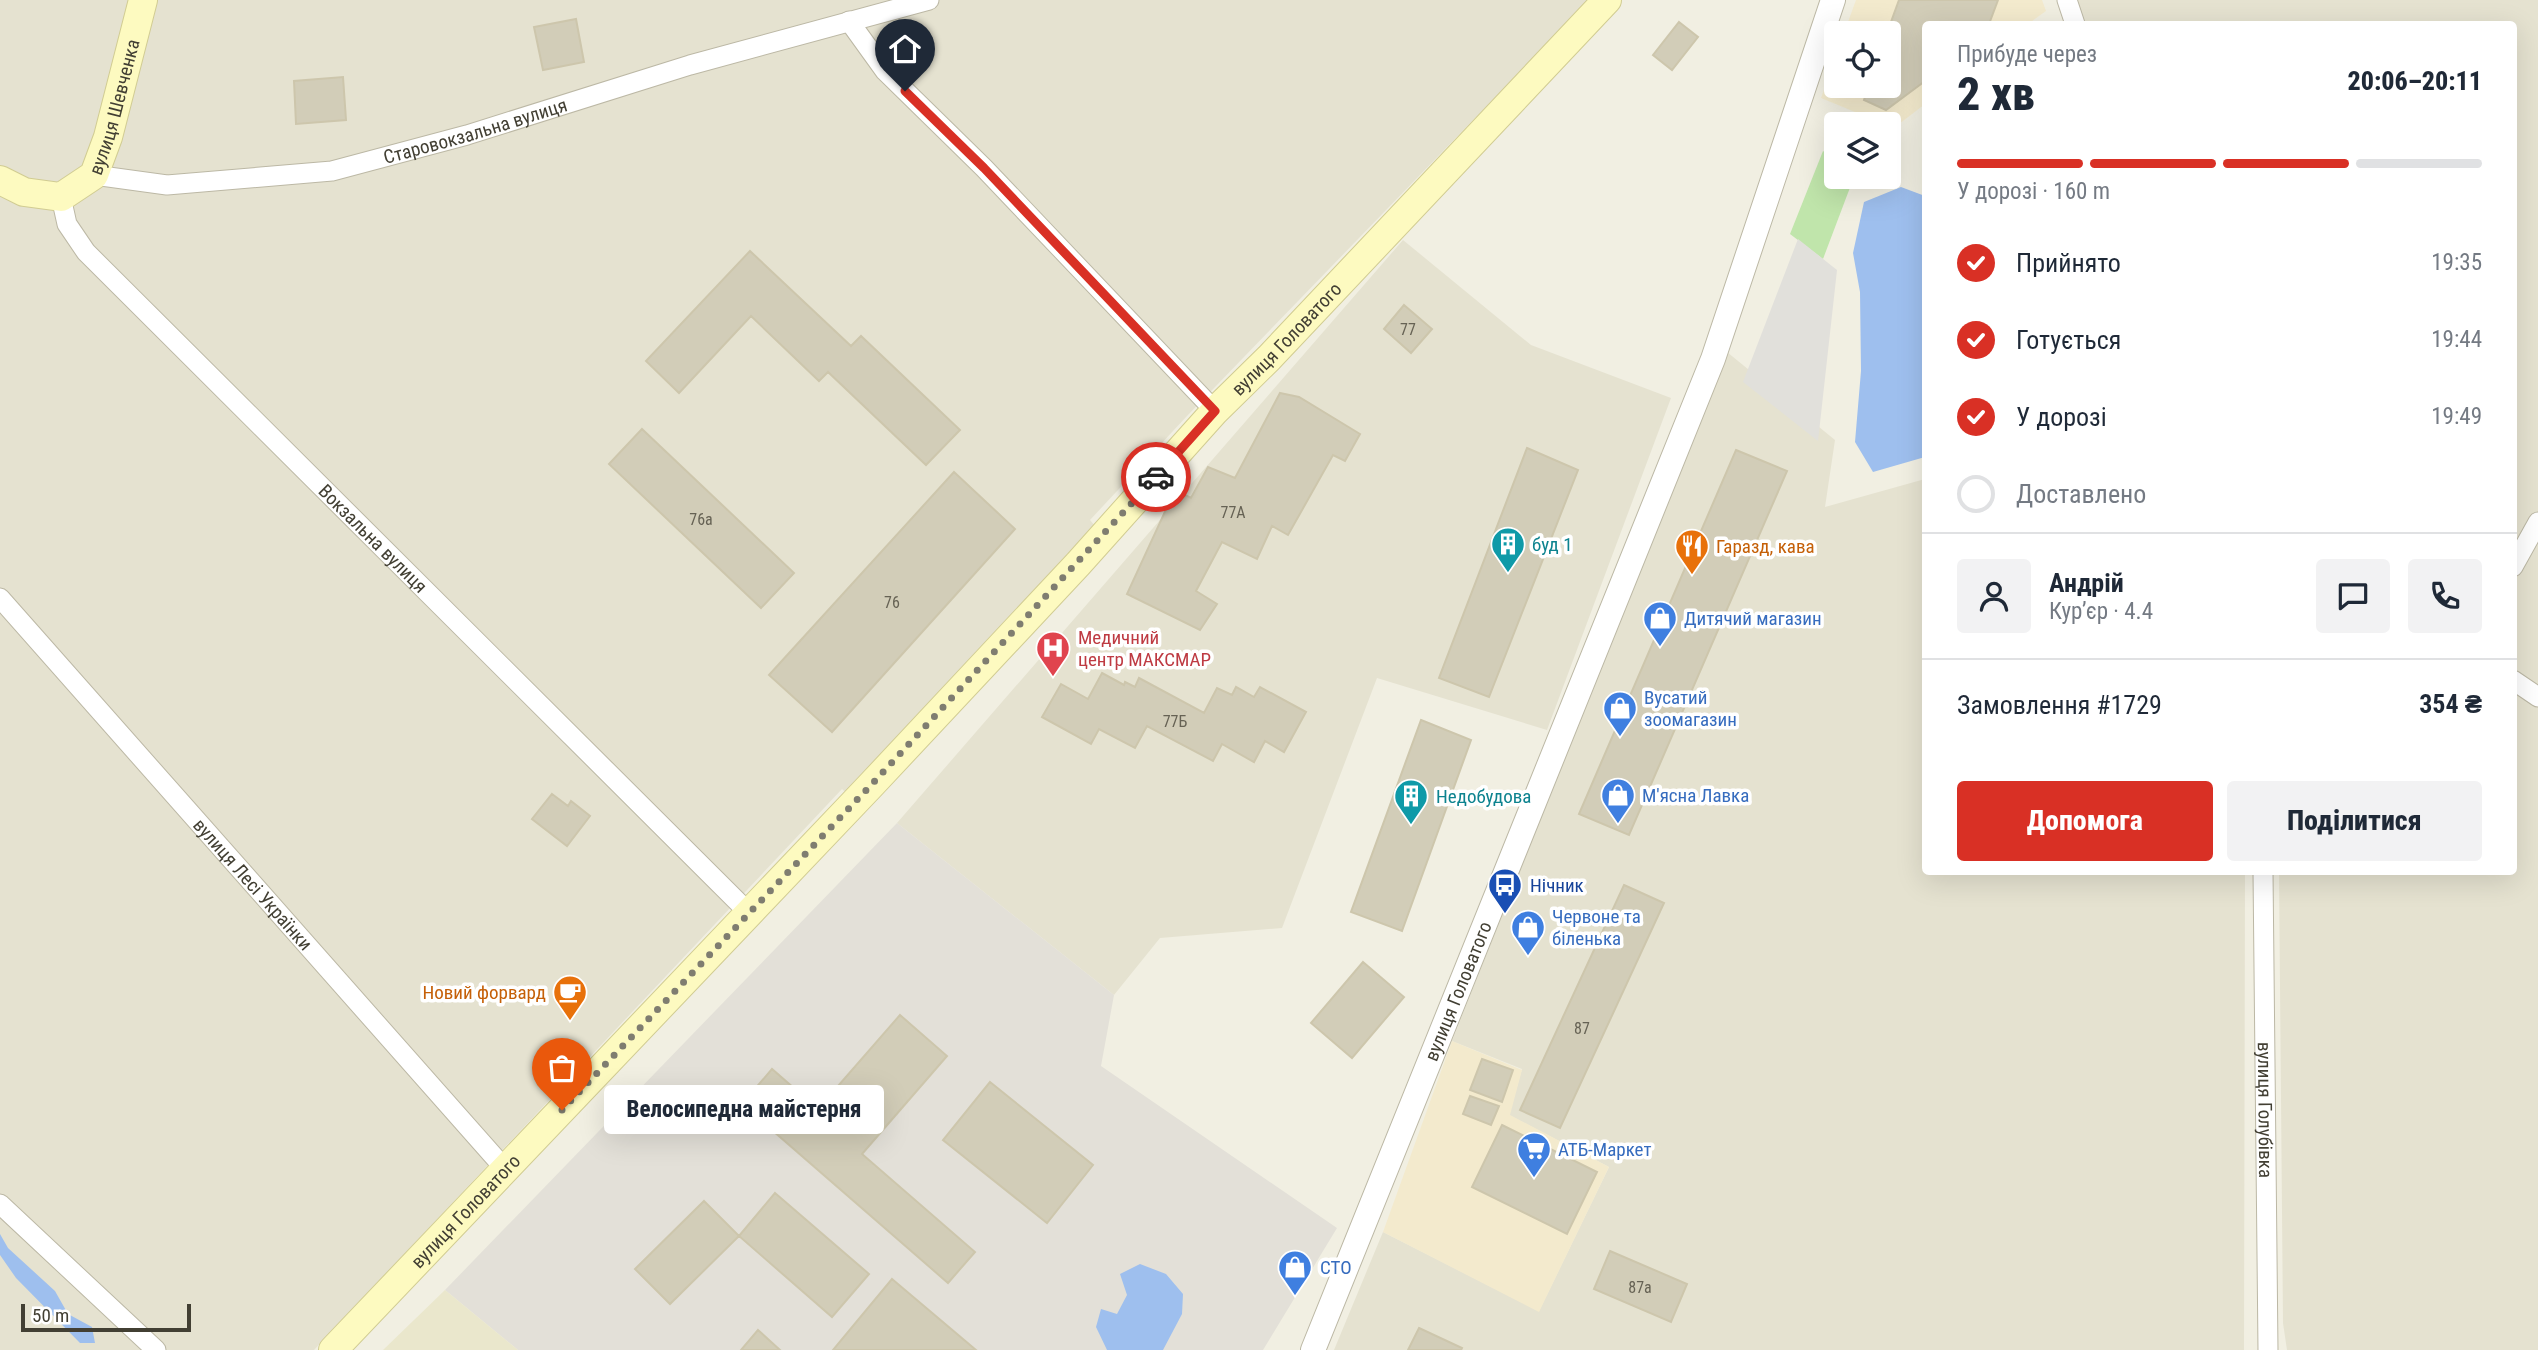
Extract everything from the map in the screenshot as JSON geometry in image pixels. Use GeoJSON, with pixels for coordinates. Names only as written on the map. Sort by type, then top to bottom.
{"type":"FeatureCollection","features":[{"type":"Feature","properties":{"kind":"main road","name":"вулиця Шевченка"},"geometry":{"type":"LineString","coordinates":[[61,197],[94,174],[108,137],[143,0]]}},
{"type":"Feature","properties":{"kind":"main road","name":"вулиця Головатого"},"geometry":{"type":"LineString","coordinates":[[333,1350],[1078,564],[1215,411],[1269,358],[1607,0]]}},
{"type":"Feature","properties":{"kind":"main road"},"geometry":{"type":"LineString","coordinates":[[0,180],[24,192],[61,197]]}},
{"type":"Feature","properties":{"kind":"street","name":"Старовокзальна вулиця"},"geometry":{"type":"LineString","coordinates":[[94,174],[167,185],[332,171],[467,135],[690,65],[929,0]]}},
{"type":"Feature","properties":{"kind":"street","name":"вулиця Головатого"},"geometry":{"type":"LineString","coordinates":[[1312,1350],[1713,359],[1833,0]]}},
{"type":"Feature","properties":{"kind":"street"},"geometry":{"type":"LineString","coordinates":[[2067,0],[2074,21]]}},
{"type":"Feature","properties":{"kind":"street"},"geometry":{"type":"LineString","coordinates":[[849,21],[886,71],[984,168],[1215,411]]}},
{"type":"Feature","properties":{"kind":"street","name":"Вокзальна вулиця"},"geometry":{"type":"LineString","coordinates":[[61,197],[67,224],[86,252],[749,913]]}},
{"type":"Feature","properties":{"kind":"street"},"geometry":{"type":"LineString","coordinates":[[2517,560],[2538,522]]}},
{"type":"Feature","properties":{"kind":"street","name":"вулиця Лесі Українки"},"geometry":{"type":"LineString","coordinates":[[0,598],[505,1169]]}},
{"type":"Feature","properties":{"kind":"street"},"geometry":{"type":"LineString","coordinates":[[2517,683],[2538,697]]}},
{"type":"Feature","properties":{"kind":"street","name":"вулиця Голубівка"},"geometry":{"type":"LineString","coordinates":[[2263,875],[2267,1350]]}},
{"type":"Feature","properties":{"kind":"street"},"geometry":{"type":"LineString","coordinates":[[0,1204],[156,1350]]}},
{"type":"Feature","properties":{"kind":"shaded area"},"geometry":{"type":"Polygon","coordinates":[[[0,0],[1589,0],[1090,520],[1095,526],[851,797],[842,789],[314,1350],[0,1350],[0,0]]]}},
{"type":"Feature","properties":{"kind":"shaded area"},"geometry":{"type":"Polygon","coordinates":[[[1856,0],[2042,0],[2046,11],[2032,21],[1922,21],[1922,106],[1901,123],[1901,112],[1855,112],[1821,98],[1824,90],[1824,98],[1901,98],[1901,21],[1848,21],[1856,0]]]}},
{"type":"Feature","properties":{"kind":"shaded area"},"geometry":{"type":"Polygon","coordinates":[[[2076,0],[2538,0],[2538,1350],[2287,1350],[2283,1323],[2279,875],[2517,875],[2517,21],[2083,21],[2076,0]]]}},
{"type":"Feature","properties":{"kind":"shaded area"},"geometry":{"type":"Polygon","coordinates":[[[1798,239],[1837,270],[1818,441],[1743,382],[1798,239]]]}},
{"type":"Feature","properties":{"kind":"shaded area"},"geometry":{"type":"Polygon","coordinates":[[[1403,240],[1531,345],[1671,398],[1547,730],[1377,678],[1282,928],[1160,938],[1114,995],[897,823],[1403,240]]]}},
{"type":"Feature","properties":{"kind":"shaded area"},"geometry":{"type":"Polygon","coordinates":[[[1727,352],[1835,440],[1825,507],[1922,480],[1922,875],[2245,875],[2244,1350],[1334,1350],[1383,1232],[1539,1311],[1609,1167],[1509,1115],[1522,1069],[1452,1041],[1727,352]]]}},
{"type":"Feature","properties":{"kind":"shaded area"},"geometry":{"type":"Polygon","coordinates":[[[897,823],[1114,995],[1101,1066],[1337,1228],[1263,1350],[518,1350],[445,1290],[897,823]]]}},
{"type":"Feature","properties":{"kind":"shaded area"},"geometry":{"type":"Polygon","coordinates":[[[1452,1041],[1522,1070],[1510,1115],[1609,1167],[1539,1312],[1383,1232],[1452,1041]]]}},
{"type":"Feature","properties":{"kind":"shaded area"},"geometry":{"type":"Polygon","coordinates":[[[445,1290],[518,1350],[383,1350],[445,1290]]]}},
{"type":"Feature","properties":{"kind":"green space"},"geometry":{"type":"Polygon","coordinates":[[[1823,151],[1824,189],[1849,189],[1823,259],[1790,234],[1823,151]]]}},
{"type":"Feature","properties":{"kind":"water"},"geometry":{"type":"Polygon","coordinates":[[[1901,187],[1922,195],[1922,458],[1873,472],[1855,442],[1861,371],[1860,292],[1853,253],[1864,202],[1901,187]]]}},
{"type":"Feature","properties":{"kind":"water"},"geometry":{"type":"Polygon","coordinates":[[[0,1234],[8,1248],[55,1291],[68,1314],[92,1327],[95,1343],[80,1343],[16,1278],[0,1255],[0,1234]]]}},
{"type":"Feature","properties":{"kind":"water"},"geometry":{"type":"Polygon","coordinates":[[[1140,1264],[1166,1274],[1183,1294],[1182,1314],[1163,1350],[1107,1350],[1096,1327],[1101,1309],[1117,1314],[1127,1295],[1120,1274],[1140,1264]]]}},
{"type":"Feature","properties":{"kind":"building"},"geometry":{"type":"Polygon","coordinates":[[[1899,0],[1998,0],[1990,21],[1922,21],[1922,83],[1886,110],[1864,100],[1901,98],[1901,21],[1891,21],[1899,0]]]}},
{"type":"Feature","properties":{"kind":"building"},"geometry":{"type":"Polygon","coordinates":[[[576,19],[584,62],[543,70],[534,27],[576,19]]]}},
{"type":"Feature","properties":{"kind":"building"},"geometry":{"type":"Polygon","coordinates":[[[1679,22],[1698,37],[1672,70],[1653,55],[1679,22]]]}},
{"type":"Feature","properties":{"kind":"building"},"geometry":{"type":"Polygon","coordinates":[[[343,77],[346,120],[296,124],[294,81],[343,77]]]}},
{"type":"Feature","properties":{"kind":"building"},"geometry":{"type":"Polygon","coordinates":[[[750,251],[851,346],[861,336],[960,430],[926,465],[828,372],[819,381],[751,316],[679,393],[646,361],[750,251]]]}},
{"type":"Feature","properties":{"kind":"building"},"geometry":{"type":"Polygon","coordinates":[[[1404,305],[1432,329],[1411,353],[1384,329],[1404,305]]]}},
{"type":"Feature","properties":{"kind":"building"},"geometry":{"type":"Polygon","coordinates":[[[1280,393],[1299,397],[1360,434],[1345,461],[1333,455],[1288,535],[1272,526],[1257,559],[1222,542],[1196,591],[1217,604],[1200,630],[1127,594],[1175,490],[1191,498],[1208,467],[1235,478],[1280,393]]]}},
{"type":"Feature","properties":{"kind":"building"},"geometry":{"type":"Polygon","coordinates":[[[642,429],[794,573],[761,608],[609,464],[642,429]]]}},
{"type":"Feature","properties":{"kind":"building","name":"буд 1"},"geometry":{"type":"Polygon","coordinates":[[[1527,448],[1578,470],[1489,697],[1439,678],[1527,448]]]}},
{"type":"Feature","properties":{"kind":"building"},"geometry":{"type":"Polygon","coordinates":[[[1736,450],[1787,471],[1629,835],[1579,814],[1736,450]]]}},
{"type":"Feature","properties":{"kind":"building"},"geometry":{"type":"Polygon","coordinates":[[[954,472],[1015,529],[832,732],[769,675],[954,472]]]}},
{"type":"Feature","properties":{"kind":"building"},"geometry":{"type":"Polygon","coordinates":[[[1102,673],[1124,685],[1125,682],[1135,687],[1139,678],[1204,713],[1217,688],[1232,695],[1236,687],[1254,697],[1260,687],[1306,712],[1284,752],[1265,741],[1254,762],[1222,744],[1213,761],[1147,726],[1135,748],[1099,729],[1091,744],[1042,717],[1061,684],[1088,699],[1102,673]]]}},
{"type":"Feature","properties":{"kind":"building","name":"Недобудова"},"geometry":{"type":"Polygon","coordinates":[[[1421,720],[1471,740],[1402,931],[1351,912],[1421,720]]]}},
{"type":"Feature","properties":{"kind":"building"},"geometry":{"type":"Polygon","coordinates":[[[552,794],[568,806],[571,801],[590,816],[567,846],[532,819],[552,794]]]}},
{"type":"Feature","properties":{"kind":"building"},"geometry":{"type":"Polygon","coordinates":[[[1624,885],[1664,903],[1560,1128],[1520,1110],[1624,885]]]}},
{"type":"Feature","properties":{"kind":"building"},"geometry":{"type":"Polygon","coordinates":[[[1363,962],[1404,997],[1352,1058],[1311,1023],[1363,962]]]}},
{"type":"Feature","properties":{"kind":"building"},"geometry":{"type":"Polygon","coordinates":[[[900,1015],[947,1056],[862,1154],[975,1252],[948,1283],[742,1104],[772,1069],[818,1109],[900,1015]]]}},
{"type":"Feature","properties":{"kind":"building"},"geometry":{"type":"Polygon","coordinates":[[[1482,1059],[1513,1070],[1502,1102],[1470,1090],[1482,1059]]]}},
{"type":"Feature","properties":{"kind":"building"},"geometry":{"type":"Polygon","coordinates":[[[990,1082],[1093,1165],[1047,1223],[943,1140],[990,1082]]]}},
{"type":"Feature","properties":{"kind":"building"},"geometry":{"type":"Polygon","coordinates":[[[1470,1096],[1499,1106],[1491,1125],[1463,1114],[1470,1096]]]}},
{"type":"Feature","properties":{"kind":"building","name":"АТБ-Маркет"},"geometry":{"type":"Polygon","coordinates":[[[1502,1125],[1597,1172],[1567,1234],[1472,1187],[1502,1125]]]}},
{"type":"Feature","properties":{"kind":"building"},"geometry":{"type":"Polygon","coordinates":[[[775,1193],[869,1274],[832,1317],[739,1236],[775,1193]]]}},
{"type":"Feature","properties":{"kind":"building"},"geometry":{"type":"Polygon","coordinates":[[[704,1201],[739,1236],[670,1304],[635,1269],[704,1201]]]}},
{"type":"Feature","properties":{"kind":"building"},"geometry":{"type":"Polygon","coordinates":[[[1610,1251],[1687,1284],[1671,1322],[1594,1289],[1610,1251]]]}},
{"type":"Feature","properties":{"kind":"building"},"geometry":{"type":"Polygon","coordinates":[[[892,1279],[976,1350],[833,1350],[892,1279]]]}},
{"type":"Feature","properties":{"kind":"building"},"geometry":{"type":"Polygon","coordinates":[[[1419,1328],[1462,1348],[1408,1350],[1419,1328]]]}},
{"type":"Feature","properties":{"kind":"building"},"geometry":{"type":"Polygon","coordinates":[[[758,1330],[780,1350],[741,1350],[758,1330]]]}},
{"type":"Feature","properties":{"kind":"way so far"},"geometry":{"type":"LineString","coordinates":[[562,1110],[872,784],[1156,477]]}},
{"type":"Feature","properties":{"kind":"place","name":"буд 1"},"geometry":{"type":"Point","coordinates":[1508,574]}},
{"type":"Feature","properties":{"kind":"place","name":"Гаразд, кава"},"geometry":{"type":"Point","coordinates":[1692,576]}},
{"type":"Feature","properties":{"kind":"place","name":"Дитячий магазин"},"geometry":{"type":"Point","coordinates":[1660,648]}},
{"type":"Feature","properties":{"kind":"place","name":"Медичний центр МАКСМАР"},"geometry":{"type":"Point","coordinates":[1053,678]}},
{"type":"Feature","properties":{"kind":"place","name":"Вусатий зоомагазин"},"geometry":{"type":"Point","coordinates":[1620,738]}},
{"type":"Feature","properties":{"kind":"place","name":"М'ясна Лавка"},"geometry":{"type":"Point","coordinates":[1618,825]}},
{"type":"Feature","properties":{"kind":"place","name":"Недобудова"},"geometry":{"type":"Point","coordinates":[1411,826]}},
{"type":"Feature","properties":{"kind":"place","name":"Нічник"},"geometry":{"type":"Point","coordinates":[1505,915]}},
{"type":"Feature","properties":{"kind":"place","name":"Червоне та біленька"},"geometry":{"type":"Point","coordinates":[1528,957]}},
{"type":"Feature","properties":{"kind":"place","name":"Новий форвард"},"geometry":{"type":"Point","coordinates":[570,1022]}},
{"type":"Feature","properties":{"kind":"place","name":"Велосипедна майстерня"},"geometry":{"type":"Point","coordinates":[562,1110]}},
{"type":"Feature","properties":{"kind":"place","name":"АТБ-Маркет"},"geometry":{"type":"Point","coordinates":[1534,1179]}},
{"type":"Feature","properties":{"kind":"place","name":"СТО"},"geometry":{"type":"Point","coordinates":[1295,1297]}},
{"type":"Feature","properties":{"kind":"route"},"geometry":{"type":"LineString","coordinates":[[905,91],[984,168],[1215,411],[1156,477]]}}]}
